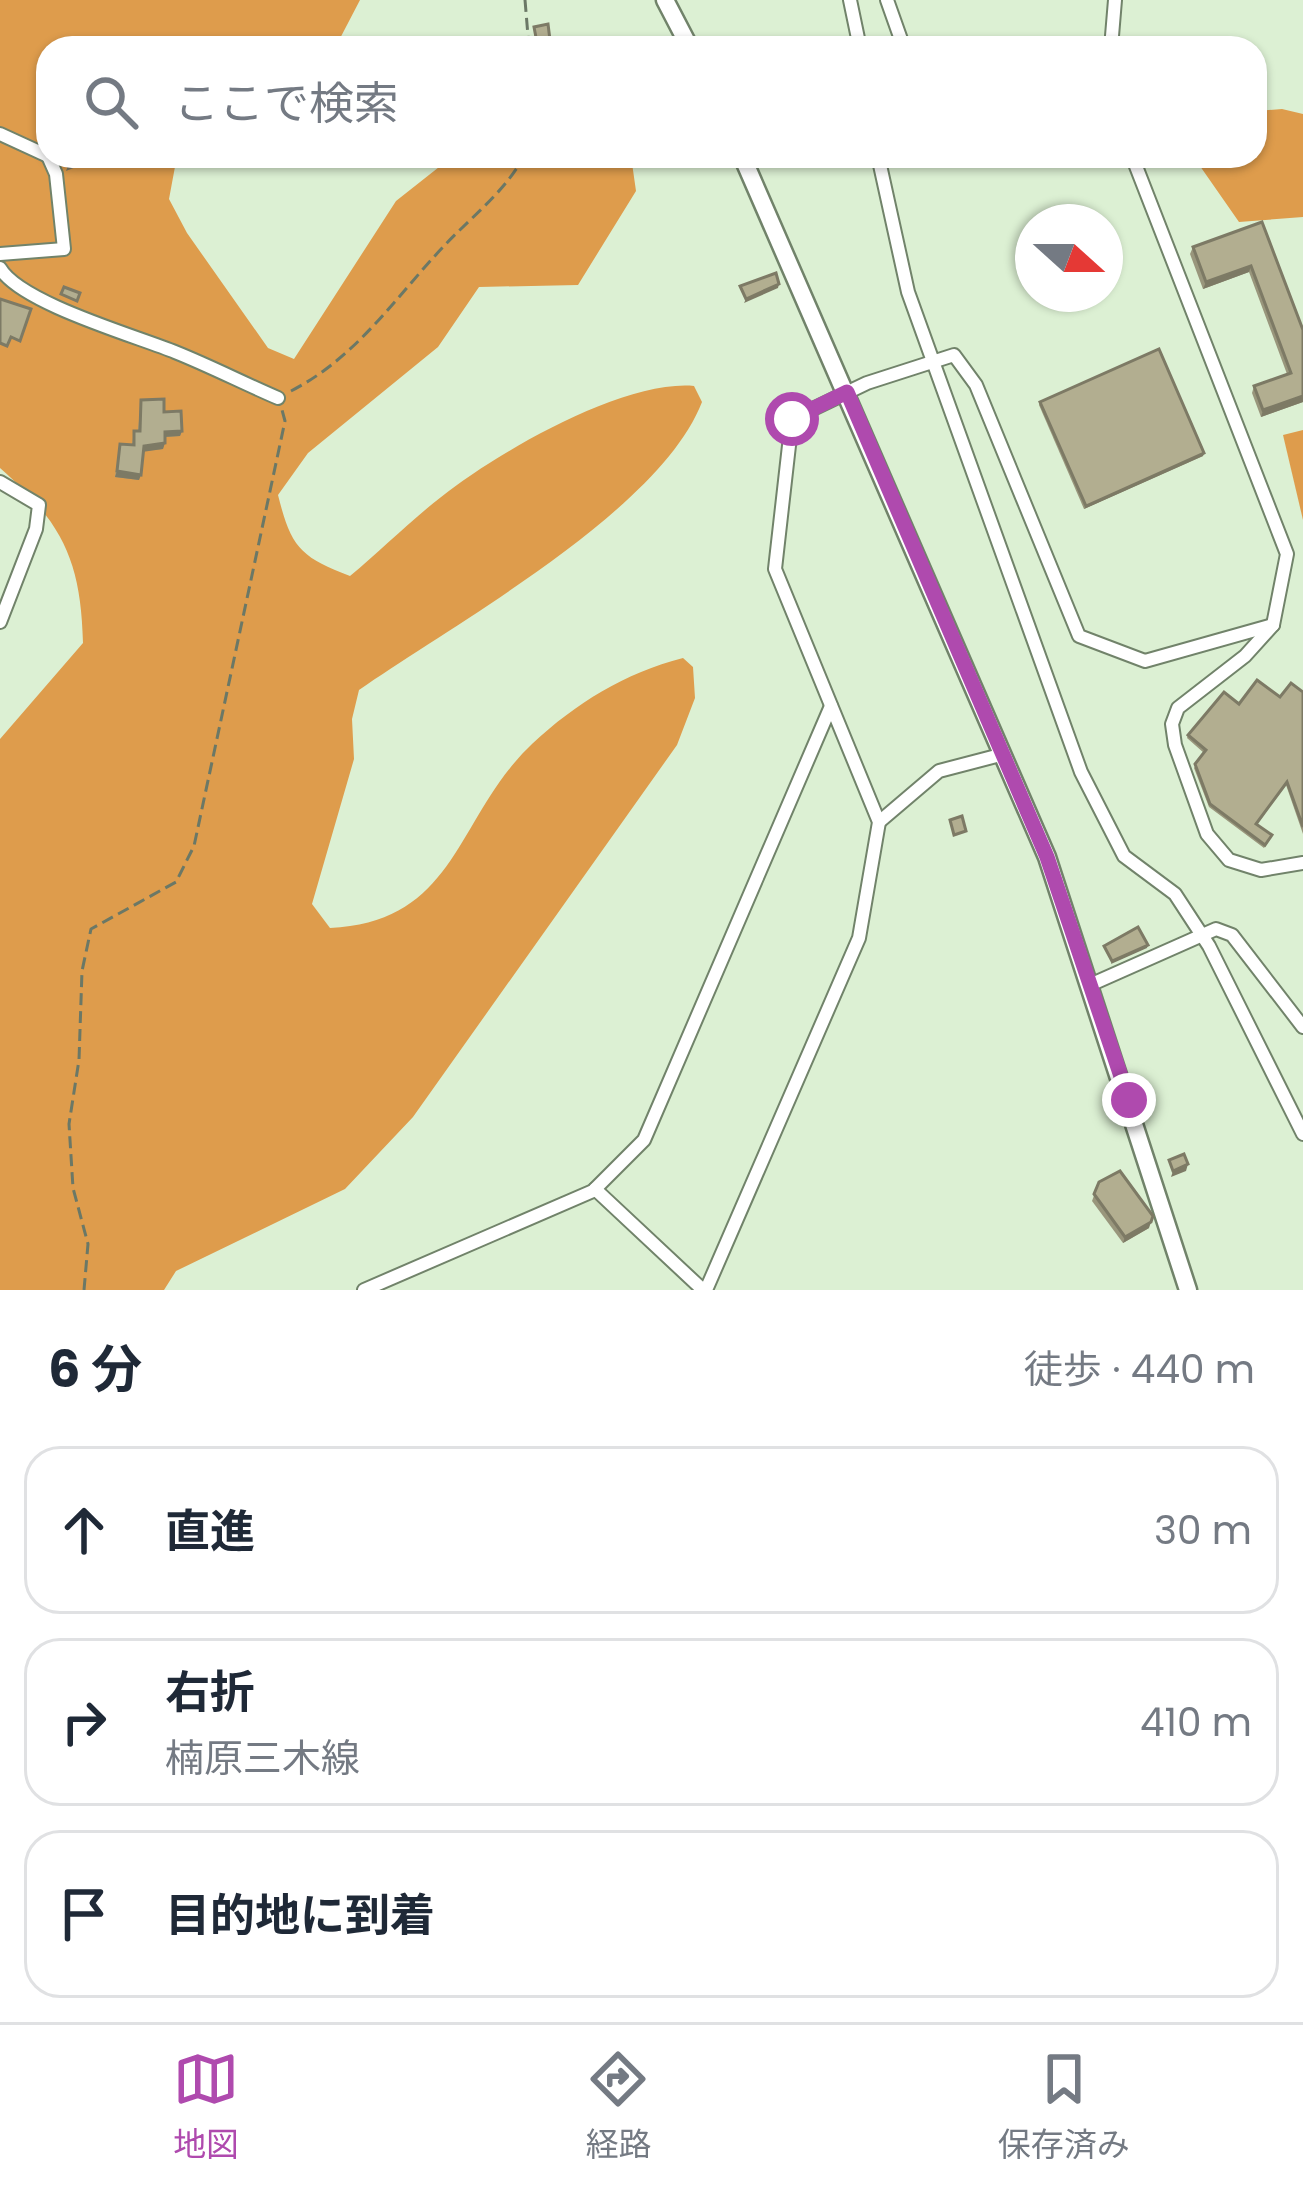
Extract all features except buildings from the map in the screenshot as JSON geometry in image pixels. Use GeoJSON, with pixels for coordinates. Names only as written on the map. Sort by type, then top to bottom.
{"type":"FeatureCollection","features":[{"type":"Feature","properties":{"kind":"main road"},"geometry":{"type":"LineString","coordinates":[[665,0],[684,36]]}},
{"type":"Feature","properties":{"kind":"main road"},"geometry":{"type":"LineString","coordinates":[[747,168],[1004,754],[1092,984],[1188,1290]]}},
{"type":"Feature","properties":{"kind":"street"},"geometry":{"type":"LineString","coordinates":[[850,0],[858,36]]}},
{"type":"Feature","properties":{"kind":"street"},"geometry":{"type":"LineString","coordinates":[[887,0],[900,36]]}},
{"type":"Feature","properties":{"kind":"street"},"geometry":{"type":"LineString","coordinates":[[1112,36],[1114,0]]}},
{"type":"Feature","properties":{"kind":"street"},"geometry":{"type":"LineString","coordinates":[[0,134],[36,150]]}},
{"type":"Feature","properties":{"kind":"street"},"geometry":{"type":"LineString","coordinates":[[0,254],[64,248],[50,168]]}},
{"type":"Feature","properties":{"kind":"street"},"geometry":{"type":"LineString","coordinates":[[881,168],[908,292],[1042,678],[1081,772],[1124,856],[1175,894],[1200,933],[1303,1133]]}},
{"type":"Feature","properties":{"kind":"street"},"geometry":{"type":"LineString","coordinates":[[1137,168],[1287,554],[1274,625],[1246,656],[1178,707],[1172,724],[1187,788],[1207,834],[1228,860],[1261,870],[1303,862]]}},
{"type":"Feature","properties":{"kind":"street"},"geometry":{"type":"LineString","coordinates":[[0,268],[16,283],[102,328],[172,350],[278,398]]}},
{"type":"Feature","properties":{"kind":"street"},"geometry":{"type":"LineString","coordinates":[[595,1189],[705,1290],[859,938],[878,822],[775,569],[792,419],[847,392],[954,355],[976,386],[1079,636],[1145,661],[1274,625]]}},
{"type":"Feature","properties":{"kind":"street"},"geometry":{"type":"LineString","coordinates":[[0,482],[39,505],[36,530],[0,622]]}},
{"type":"Feature","properties":{"kind":"street"},"geometry":{"type":"LineString","coordinates":[[364,1290],[595,1189],[644,1140],[832,706]]}},
{"type":"Feature","properties":{"kind":"street"},"geometry":{"type":"LineString","coordinates":[[878,822],[939,771],[1004,754]]}},
{"type":"Feature","properties":{"kind":"street"},"geometry":{"type":"LineString","coordinates":[[1092,984],[1216,929],[1232,935],[1303,1027]]}},
{"type":"Feature","properties":{"kind":"path"},"geometry":{"type":"LineString","coordinates":[[525,0],[528,36]]}},
{"type":"Feature","properties":{"kind":"path"},"geometry":{"type":"LineString","coordinates":[[84,1290],[88,1244],[70,1170],[69,1124],[79,1060],[82,971],[91,929],[176,882],[194,846],[285,421],[278,398],[329,372],[367,337],[516,168]]}},
{"type":"Feature","properties":{"kind":"shaded area"},"geometry":{"type":"Polygon","coordinates":[[[0,0],[360,0],[341,36],[36,36],[36,168],[175,168],[169,199],[187,233],[268,348],[294,359],[396,201],[438,168],[633,168],[636,191],[578,285],[479,287],[438,347],[308,453],[278,495],[293,538],[319,563],[350,576],[480,469],[604,404],[636,393],[694,386],[702,402],[679,443],[644,484],[600,523],[551,562],[359,690],[352,719],[354,759],[312,904],[330,928],[372,921],[405,907],[450,861],[506,773],[532,744],[602,691],[683,658],[693,667],[695,698],[677,745],[413,1117],[345,1189],[176,1271],[164,1290],[0,1290],[0,739],[83,643],[78,588],[64,545],[39,506],[0,468],[0,0]]]}},
{"type":"Feature","properties":{"kind":"shaded area"},"geometry":{"type":"Polygon","coordinates":[[[1267,110],[1303,114],[1303,217],[1239,222],[1201,168],[1267,168],[1267,110]]]}},
{"type":"Feature","properties":{"kind":"shaded area"},"geometry":{"type":"Polygon","coordinates":[[[1303,430],[1303,520],[1283,435],[1303,430]]]}},
{"type":"Feature","properties":{"kind":"route"},"geometry":{"type":"LineString","coordinates":[[792,419],[847,392],[1047,857],[1129,1100]]}}]}
